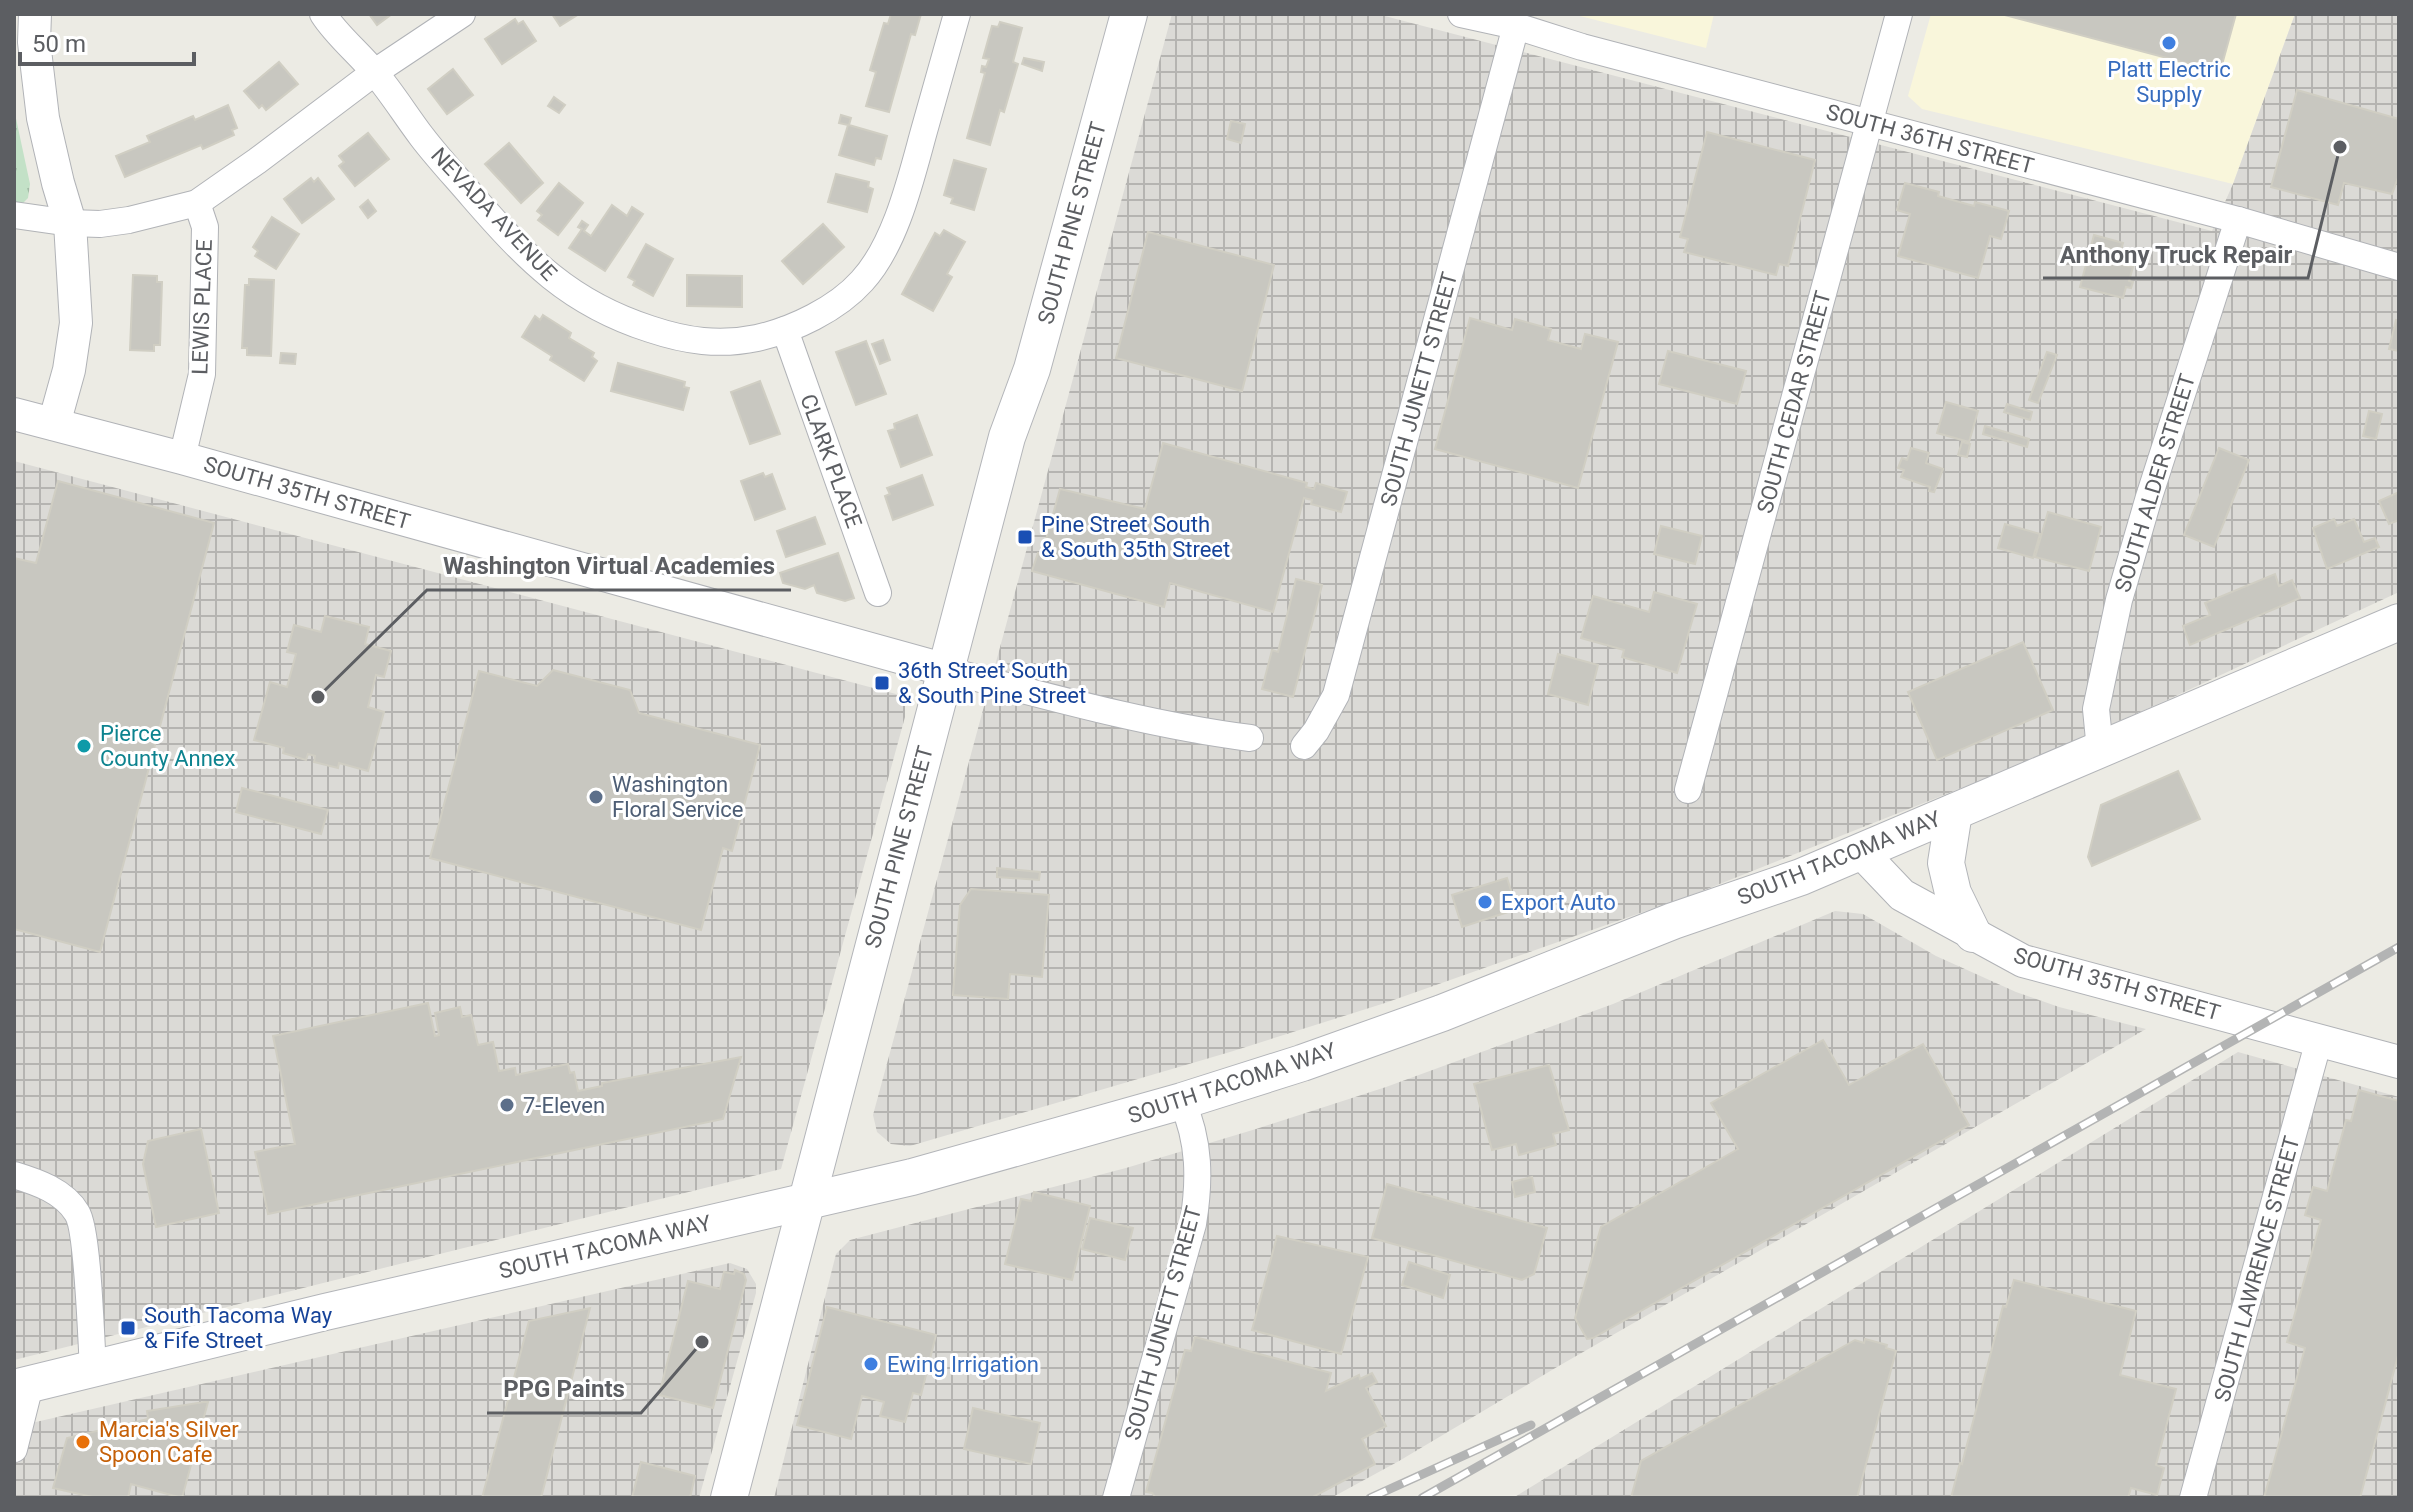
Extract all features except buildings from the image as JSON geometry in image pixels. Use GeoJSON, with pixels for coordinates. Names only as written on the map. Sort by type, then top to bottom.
{"type":"FeatureCollection","features":[{"type":"Feature","properties":{"kind":"main road","name":"SOUTH PINE STREET"},"geometry":{"type":"LineString","coordinates":[[729,1498],[1007,437],[1032,369],[1129,14]]}},
{"type":"Feature","properties":{"kind":"main road","name":"SOUTH TACOMA WAY"},"geometry":{"type":"LineString","coordinates":[[22,1386],[325,1312],[912,1177],[1182,1101],[1302,1063],[1442,1013],[1673,921],[1801,877],[2399,622]]}},
{"type":"Feature","properties":{"kind":"main road"},"geometry":{"type":"LineString","coordinates":[[1954,812],[1946,863],[1953,893],[1973,934]]}},
{"type":"Feature","properties":{"kind":"street"},"geometry":{"type":"LineString","coordinates":[[35,14],[34,42],[43,118],[70,223],[76,323],[69,370],[54,424]]}},
{"type":"Feature","properties":{"kind":"street","name":"NEVADA AVENUE"},"geometry":{"type":"LineString","coordinates":[[323,14],[375,72],[424,139],[525,254],[557,283],[595,308],[668,335],[712,344],[738,342],[785,330],[835,304],[863,281],[889,239],[912,175],[957,14]]}},
{"type":"Feature","properties":{"kind":"street"},"geometry":{"type":"LineString","coordinates":[[14,215],[100,224],[197,203],[375,72],[462,14]]}},
{"type":"Feature","properties":{"kind":"street","name":"SOUTH 36TH STREET"},"geometry":{"type":"LineString","coordinates":[[1461,14],[1516,26],[1582,47],[2238,220],[2399,267]]}},
{"type":"Feature","properties":{"kind":"street","name":"SOUTH CEDAR STREET"},"geometry":{"type":"LineString","coordinates":[[1688,790],[1899,14]]}},
{"type":"Feature","properties":{"kind":"street","name":"SOUTH JUNETT STREET"},"geometry":{"type":"LineString","coordinates":[[1304,746],[1336,695],[1516,26]]}},
{"type":"Feature","properties":{"kind":"street","name":"LEWIS PLACE"},"geometry":{"type":"LineString","coordinates":[[182,458],[202,374],[205,227],[197,203]]}},
{"type":"Feature","properties":{"kind":"street","name":"SOUTH ALDER STREET"},"geometry":{"type":"LineString","coordinates":[[2100,750],[2096,709],[2119,600],[2146,505],[2238,220]]}},
{"type":"Feature","properties":{"kind":"street","name":"CLARK PLACE"},"geometry":{"type":"LineString","coordinates":[[785,330],[878,593]]}},
{"type":"Feature","properties":{"kind":"street","name":"SOUTH 35TH STREET"},"geometry":{"type":"LineString","coordinates":[[14,414],[946,670],[1211,733],[1250,738]]}},
{"type":"Feature","properties":{"kind":"street","name":"SOUTH 35TH STREET"},"geometry":{"type":"LineString","coordinates":[[1861,852],[1902,895],[2023,961],[2399,1062]]}},
{"type":"Feature","properties":{"kind":"street","name":"SOUTH LAWRENCE STREET"},"geometry":{"type":"LineString","coordinates":[[2193,1498],[2319,1040]]}},
{"type":"Feature","properties":{"kind":"street","name":"SOUTH JUNETT STREET"},"geometry":{"type":"LineString","coordinates":[[1116,1498],[1197,1201],[1197,1145],[1182,1101]]}},
{"type":"Feature","properties":{"kind":"street"},"geometry":{"type":"LineString","coordinates":[[14,1175],[33,1181],[66,1199],[81,1219],[93,1368]]}},
{"type":"Feature","properties":{"kind":"street"},"geometry":{"type":"LineString","coordinates":[[14,1449],[22,1386]]}},
{"type":"Feature","properties":{"kind":"shaded area"},"geometry":{"type":"Polygon","coordinates":[[[1172,14],[1377,14],[2212,231],[2233,184],[2295,14],[2399,14],[2399,592],[2012,768],[1697,893],[1385,1003],[1230,1052],[910,1146],[891,1144],[877,1132],[873,1115],[1172,14]]]}},
{"type":"Feature","properties":{"kind":"shaded area"},"geometry":{"type":"Polygon","coordinates":[[[1572,14],[1714,14],[1706,48],[1572,14]]]}},
{"type":"Feature","properties":{"kind":"shaded area"},"geometry":{"type":"Polygon","coordinates":[[[1931,14],[2295,14],[2233,184],[1922,109],[1908,96],[1931,14]]]}},
{"type":"Feature","properties":{"kind":"shaded area"},"geometry":{"type":"Polygon","coordinates":[[[14,461],[902,698],[905,717],[781,1169],[14,1360],[14,461]]]}},
{"type":"Feature","properties":{"kind":"shaded area"},"geometry":{"type":"Polygon","coordinates":[[[1835,911],[1863,914],[1936,956],[2016,992],[2059,1007],[2146,1029],[1331,1498],[774,1498],[836,1254],[850,1240],[1126,1168],[1386,1087],[1613,1004],[1835,911]]]}},
{"type":"Feature","properties":{"kind":"shaded area"},"geometry":{"type":"Polygon","coordinates":[[[2238,1052],[2399,1097],[2399,1498],[1513,1498],[2238,1052]]]}},
{"type":"Feature","properties":{"kind":"shaded area"},"geometry":{"type":"Polygon","coordinates":[[[730,1263],[747,1269],[756,1284],[756,1293],[699,1498],[14,1498],[14,1427],[730,1263]]]}},
{"type":"Feature","properties":{"kind":"green space"},"geometry":{"type":"Polygon","coordinates":[[[14,109],[30,184],[28,198],[18,208],[14,207],[14,109]]]}},
{"type":"Feature","properties":{"kind":"railway"},"geometry":{"type":"LineString","coordinates":[[1422,1498],[2399,947]]}},
{"type":"Feature","properties":{"kind":"railway"},"geometry":{"type":"LineString","coordinates":[[1370,1498],[1531,1425]]}},
{"type":"Feature","properties":{"kind":"place","name":"Platt Electric Supply"},"geometry":{"type":"Point","coordinates":[2169,43]}},
{"type":"Feature","properties":{"kind":"place","name":"Anthony Truck Repair"},"geometry":{"type":"Point","coordinates":[2340,147]}},
{"type":"Feature","properties":{"kind":"place","name":"Pine Street South & South 35th Street"},"geometry":{"type":"Point","coordinates":[1025,537]}},
{"type":"Feature","properties":{"kind":"place","name":"36th Street South & South Pine Street"},"geometry":{"type":"Point","coordinates":[882,683]}},
{"type":"Feature","properties":{"kind":"place","name":"Washington Virtual Academies"},"geometry":{"type":"Point","coordinates":[318,697]}},
{"type":"Feature","properties":{"kind":"place","name":"Pierce County Annex"},"geometry":{"type":"Point","coordinates":[84,746]}},
{"type":"Feature","properties":{"kind":"place","name":"Washington Floral Service"},"geometry":{"type":"Point","coordinates":[596,797]}},
{"type":"Feature","properties":{"kind":"place","name":"Export Auto"},"geometry":{"type":"Point","coordinates":[1485,902]}},
{"type":"Feature","properties":{"kind":"place","name":"7-Eleven"},"geometry":{"type":"Point","coordinates":[507,1105]}},
{"type":"Feature","properties":{"kind":"place","name":"South Tacoma Way & Fife Street"},"geometry":{"type":"Point","coordinates":[128,1328]}},
{"type":"Feature","properties":{"kind":"place","name":"PPG Paints"},"geometry":{"type":"Point","coordinates":[702,1342]}},
{"type":"Feature","properties":{"kind":"place","name":"Ewing Irrigation"},"geometry":{"type":"Point","coordinates":[871,1364]}},
{"type":"Feature","properties":{"kind":"place","name":"Marcia's Silver Spoon Cafe"},"geometry":{"type":"Point","coordinates":[83,1442]}}]}
